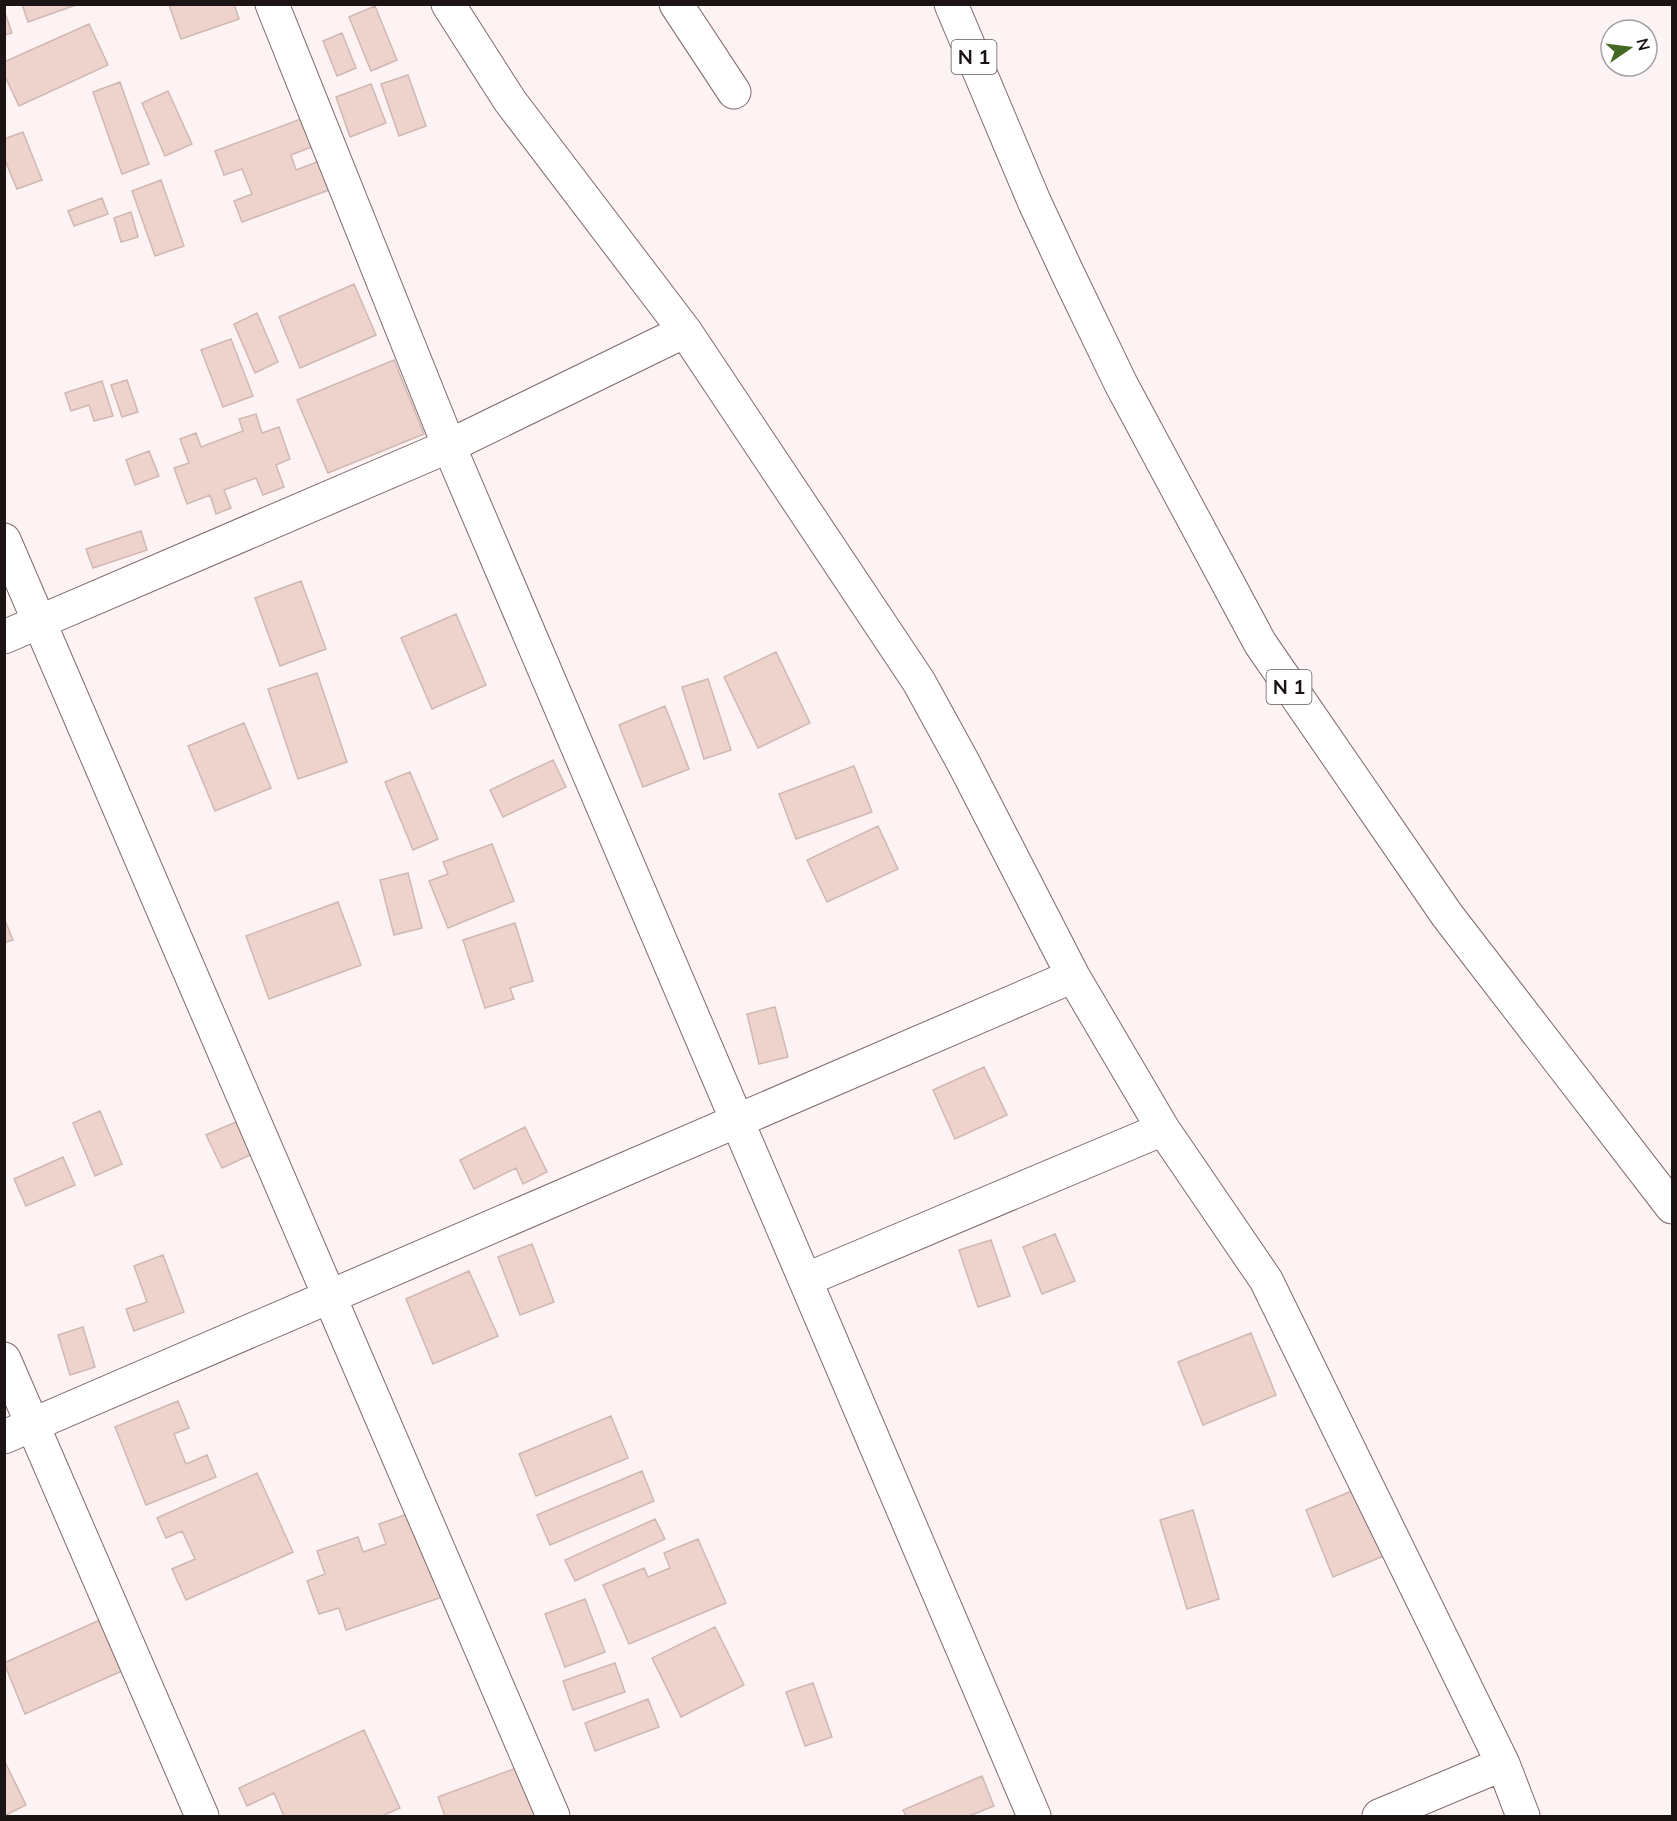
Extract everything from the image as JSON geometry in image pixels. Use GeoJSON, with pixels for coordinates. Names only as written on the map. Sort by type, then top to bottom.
{"type":"FeatureCollection","features":[{"type":"Feature","properties":{"kind":"main road"},"geometry":{"type":"LineString","coordinates":[[272,4],[449,446],[1034,1816]]}},
{"type":"Feature","properties":{"kind":"main road"},"geometry":{"type":"LineString","coordinates":[[448,4],[510,101],[685,331],[919,681],[1073,976],[1163,1129],[1266,1280],[1503,1764],[1523,1816]]}},
{"type":"Feature","properties":{"kind":"main road"},"geometry":{"type":"LineString","coordinates":[[676,4],[734,92]]}},
{"type":"Feature","properties":{"kind":"main road","name":"N 1"},"geometry":{"type":"LineString","coordinates":[[951,4],[1034,201],[1121,384],[1260,643],[1447,915],[1672,1208]]}},
{"type":"Feature","properties":{"kind":"main road"},"geometry":{"type":"LineString","coordinates":[[4,637],[449,446],[685,331]]}},
{"type":"Feature","properties":{"kind":"main road"},"geometry":{"type":"LineString","coordinates":[[4,540],[553,1816]]}},
{"type":"Feature","properties":{"kind":"main road"},"geometry":{"type":"LineString","coordinates":[[19,1431],[1073,976]]}},
{"type":"Feature","properties":{"kind":"main road"},"geometry":{"type":"LineString","coordinates":[[805,1280],[1163,1129]]}},
{"type":"Feature","properties":{"kind":"main road"},"geometry":{"type":"LineString","coordinates":[[4,1359],[19,1431],[202,1816]]}},
{"type":"Feature","properties":{"kind":"main road"},"geometry":{"type":"LineString","coordinates":[[1379,1816],[1503,1764]]}},
{"type":"Feature","properties":{"kind":"building"},"geometry":{"type":"Polygon","coordinates":[[[22,4],[76,4],[76,5],[28,22],[22,4]]]}},
{"type":"Feature","properties":{"kind":"building"},"geometry":{"type":"Polygon","coordinates":[[[234,4],[239,19],[181,39],[169,5],[234,4]]]}},
{"type":"Feature","properties":{"kind":"building"},"geometry":{"type":"Polygon","coordinates":[[[375,6],[397,60],[371,71],[349,17],[375,6]]]}},
{"type":"Feature","properties":{"kind":"building"},"geometry":{"type":"Polygon","coordinates":[[[4,10],[12,33],[4,35],[4,10]]]}},
{"type":"Feature","properties":{"kind":"building"},"geometry":{"type":"Polygon","coordinates":[[[89,24],[108,65],[19,106],[4,74],[4,62],[89,24]]]}},
{"type":"Feature","properties":{"kind":"building"},"geometry":{"type":"Polygon","coordinates":[[[342,33],[356,68],[337,76],[323,41],[342,33]]]}},
{"type":"Feature","properties":{"kind":"building"},"geometry":{"type":"Polygon","coordinates":[[[408,75],[426,126],[399,136],[381,84],[408,75]]]}},
{"type":"Feature","properties":{"kind":"building"},"geometry":{"type":"Polygon","coordinates":[[[120,82],[149,164],[122,174],[93,92],[120,82]]]}},
{"type":"Feature","properties":{"kind":"building"},"geometry":{"type":"Polygon","coordinates":[[[371,84],[386,123],[350,137],[336,97],[371,84]]]}},
{"type":"Feature","properties":{"kind":"building"},"geometry":{"type":"Polygon","coordinates":[[[168,91],[192,144],[165,156],[142,103],[168,91]]]}},
{"type":"Feature","properties":{"kind":"building"},"geometry":{"type":"Polygon","coordinates":[[[309,116],[319,144],[291,155],[296,170],[330,157],[340,186],[242,222],[234,201],[252,194],[242,169],[224,175],[215,151],[309,116]]]}},
{"type":"Feature","properties":{"kind":"building"},"geometry":{"type":"Polygon","coordinates":[[[23,132],[42,180],[17,189],[4,158],[4,139],[23,132]]]}},
{"type":"Feature","properties":{"kind":"building"},"geometry":{"type":"Polygon","coordinates":[[[161,180],[184,246],[155,256],[132,191],[161,180]]]}},
{"type":"Feature","properties":{"kind":"building"},"geometry":{"type":"Polygon","coordinates":[[[102,198],[108,214],[74,226],[68,211],[102,198]]]}},
{"type":"Feature","properties":{"kind":"building"},"geometry":{"type":"Polygon","coordinates":[[[131,212],[138,237],[121,242],[114,218],[131,212]]]}},
{"type":"Feature","properties":{"kind":"building"},"geometry":{"type":"Polygon","coordinates":[[[354,284],[376,335],[300,368],[279,317],[354,284]]]}},
{"type":"Feature","properties":{"kind":"building"},"geometry":{"type":"Polygon","coordinates":[[[257,313],[278,362],[255,373],[234,324],[257,313]]]}},
{"type":"Feature","properties":{"kind":"building"},"geometry":{"type":"Polygon","coordinates":[[[231,339],[253,396],[223,407],[201,350],[231,339]]]}},
{"type":"Feature","properties":{"kind":"building"},"geometry":{"type":"Polygon","coordinates":[[[394,360],[424,434],[328,473],[297,400],[394,360]]]}},
{"type":"Feature","properties":{"kind":"building"},"geometry":{"type":"Polygon","coordinates":[[[127,380],[138,412],[122,417],[111,385],[127,380]]]}},
{"type":"Feature","properties":{"kind":"building"},"geometry":{"type":"Polygon","coordinates":[[[102,381],[113,416],[94,421],[89,405],[71,411],[65,393],[102,381]]]}},
{"type":"Feature","properties":{"kind":"building"},"geometry":{"type":"Polygon","coordinates":[[[256,414],[262,433],[279,427],[290,459],[276,465],[284,487],[263,495],[256,478],[224,490],[231,508],[216,514],[210,495],[187,504],[174,468],[189,463],[180,439],[196,433],[201,447],[243,431],[239,419],[256,414]]]}},
{"type":"Feature","properties":{"kind":"building"},"geometry":{"type":"Polygon","coordinates":[[[149,451],[159,476],[135,485],[126,460],[149,451]]]}},
{"type":"Feature","properties":{"kind":"building"},"geometry":{"type":"Polygon","coordinates":[[[141,531],[147,550],[93,568],[86,549],[141,531]]]}},
{"type":"Feature","properties":{"kind":"building"},"geometry":{"type":"Polygon","coordinates":[[[301,581],[326,649],[280,666],[255,598],[301,581]]]}},
{"type":"Feature","properties":{"kind":"building"},"geometry":{"type":"Polygon","coordinates":[[[456,614],[486,685],[432,709],[401,638],[456,614]]]}},
{"type":"Feature","properties":{"kind":"building"},"geometry":{"type":"Polygon","coordinates":[[[776,652],[810,723],[758,748],[724,677],[776,652]]]}},
{"type":"Feature","properties":{"kind":"building"},"geometry":{"type":"Polygon","coordinates":[[[317,673],[347,762],[298,779],[268,689],[317,673]]]}},
{"type":"Feature","properties":{"kind":"building"},"geometry":{"type":"Polygon","coordinates":[[[708,679],[731,750],[704,759],[682,687],[708,679]]]}},
{"type":"Feature","properties":{"kind":"building"},"geometry":{"type":"Polygon","coordinates":[[[665,706],[689,769],[643,787],[619,725],[665,706]]]}},
{"type":"Feature","properties":{"kind":"building"},"geometry":{"type":"Polygon","coordinates":[[[244,723],[271,788],[215,811],[188,746],[244,723]]]}},
{"type":"Feature","properties":{"kind":"building"},"geometry":{"type":"Polygon","coordinates":[[[553,760],[566,787],[503,817],[490,790],[553,760]]]}},
{"type":"Feature","properties":{"kind":"building"},"geometry":{"type":"Polygon","coordinates":[[[854,766],[872,812],[796,839],[779,794],[854,766]]]}},
{"type":"Feature","properties":{"kind":"building"},"geometry":{"type":"Polygon","coordinates":[[[410,772],[438,839],[413,850],[385,782],[410,772]]]}},
{"type":"Feature","properties":{"kind":"building"},"geometry":{"type":"Polygon","coordinates":[[[878,826],[898,869],[827,902],[807,860],[878,826]]]}},
{"type":"Feature","properties":{"kind":"building"},"geometry":{"type":"Polygon","coordinates":[[[492,844],[514,901],[448,928],[429,881],[448,874],[443,862],[492,844]]]}},
{"type":"Feature","properties":{"kind":"building"},"geometry":{"type":"Polygon","coordinates":[[[408,873],[422,928],[394,935],[380,880],[408,873]]]}},
{"type":"Feature","properties":{"kind":"building"},"geometry":{"type":"Polygon","coordinates":[[[338,902],[361,965],[269,999],[246,936],[338,902]]]}},
{"type":"Feature","properties":{"kind":"building"},"geometry":{"type":"Polygon","coordinates":[[[4,918],[13,940],[4,943],[4,918]]]}},
{"type":"Feature","properties":{"kind":"building"},"geometry":{"type":"Polygon","coordinates":[[[515,923],[533,981],[510,988],[514,999],[485,1008],[463,940],[515,923]]]}},
{"type":"Feature","properties":{"kind":"building"},"geometry":{"type":"Polygon","coordinates":[[[775,1007],[788,1057],[759,1064],[747,1014],[775,1007]]]}},
{"type":"Feature","properties":{"kind":"building"},"geometry":{"type":"Polygon","coordinates":[[[984,1067],[1007,1115],[955,1139],[933,1090],[984,1067]]]}},
{"type":"Feature","properties":{"kind":"building"},"geometry":{"type":"Polygon","coordinates":[[[100,1111],[122,1164],[95,1176],[73,1123],[100,1111]]]}},
{"type":"Feature","properties":{"kind":"building"},"geometry":{"type":"Polygon","coordinates":[[[245,1118],[259,1151],[222,1168],[206,1135],[245,1118]]]}},
{"type":"Feature","properties":{"kind":"building"},"geometry":{"type":"Polygon","coordinates":[[[525,1127],[547,1172],[523,1184],[516,1168],[474,1189],[460,1160],[525,1127]]]}},
{"type":"Feature","properties":{"kind":"building"},"geometry":{"type":"Polygon","coordinates":[[[63,1157],[75,1185],[26,1206],[14,1179],[63,1157]]]}},
{"type":"Feature","properties":{"kind":"building"},"geometry":{"type":"Polygon","coordinates":[[[1055,1234],[1075,1281],[1042,1294],[1023,1247],[1055,1234]]]}},
{"type":"Feature","properties":{"kind":"building"},"geometry":{"type":"Polygon","coordinates":[[[991,1240],[1010,1296],[978,1307],[959,1250],[991,1240]]]}},
{"type":"Feature","properties":{"kind":"building"},"geometry":{"type":"Polygon","coordinates":[[[532,1244],[554,1302],[520,1315],[498,1257],[532,1244]]]}},
{"type":"Feature","properties":{"kind":"building"},"geometry":{"type":"Polygon","coordinates":[[[163,1255],[184,1312],[134,1331],[126,1309],[147,1302],[134,1266],[163,1255]]]}},
{"type":"Feature","properties":{"kind":"building"},"geometry":{"type":"Polygon","coordinates":[[[469,1271],[498,1336],[433,1364],[406,1299],[469,1271]]]}},
{"type":"Feature","properties":{"kind":"building"},"geometry":{"type":"Polygon","coordinates":[[[83,1327],[95,1367],[70,1375],[58,1335],[83,1327]]]}},
{"type":"Feature","properties":{"kind":"building"},"geometry":{"type":"Polygon","coordinates":[[[1251,1333],[1276,1395],[1203,1425],[1178,1362],[1251,1333]]]}},
{"type":"Feature","properties":{"kind":"building"},"geometry":{"type":"Polygon","coordinates":[[[178,1401],[189,1428],[174,1434],[186,1464],[207,1455],[216,1477],[146,1505],[115,1427],[178,1401]]]}},
{"type":"Feature","properties":{"kind":"building"},"geometry":{"type":"Polygon","coordinates":[[[611,1416],[628,1458],[536,1496],[519,1454],[611,1416]]]}},
{"type":"Feature","properties":{"kind":"building"},"geometry":{"type":"Polygon","coordinates":[[[642,1471],[654,1501],[550,1545],[537,1515],[642,1471]]]}},
{"type":"Feature","properties":{"kind":"building"},"geometry":{"type":"Polygon","coordinates":[[[257,1473],[293,1552],[186,1600],[172,1569],[195,1559],[182,1531],[166,1538],[157,1518],[257,1473]]]}},
{"type":"Feature","properties":{"kind":"building"},"geometry":{"type":"Polygon","coordinates":[[[1359,1488],[1386,1555],[1333,1577],[1306,1510],[1359,1488]]]}},
{"type":"Feature","properties":{"kind":"building"},"geometry":{"type":"Polygon","coordinates":[[[425,1508],[454,1593],[346,1630],[339,1608],[319,1614],[307,1581],[325,1574],[317,1551],[358,1537],[363,1552],[386,1544],[379,1524],[425,1508]]]}},
{"type":"Feature","properties":{"kind":"building"},"geometry":{"type":"Polygon","coordinates":[[[1193,1510],[1219,1599],[1187,1609],[1160,1520],[1193,1510]]]}},
{"type":"Feature","properties":{"kind":"building"},"geometry":{"type":"Polygon","coordinates":[[[655,1519],[665,1539],[575,1581],[565,1560],[655,1519]]]}},
{"type":"Feature","properties":{"kind":"building"},"geometry":{"type":"Polygon","coordinates":[[[698,1539],[726,1603],[629,1644],[603,1585],[644,1568],[648,1577],[670,1568],[664,1553],[698,1539]]]}},
{"type":"Feature","properties":{"kind":"building"},"geometry":{"type":"Polygon","coordinates":[[[585,1599],[605,1652],[565,1667],[545,1614],[585,1599]]]}},
{"type":"Feature","properties":{"kind":"building"},"geometry":{"type":"Polygon","coordinates":[[[102,1619],[124,1670],[25,1714],[4,1663],[102,1619]]]}},
{"type":"Feature","properties":{"kind":"building"},"geometry":{"type":"Polygon","coordinates":[[[715,1627],[744,1685],[681,1717],[652,1658],[715,1627]]]}},
{"type":"Feature","properties":{"kind":"building"},"geometry":{"type":"Polygon","coordinates":[[[615,1663],[625,1692],[573,1710],[563,1681],[615,1663]]]}},
{"type":"Feature","properties":{"kind":"building"},"geometry":{"type":"Polygon","coordinates":[[[813,1683],[832,1737],[805,1746],[786,1692],[813,1683]]]}},
{"type":"Feature","properties":{"kind":"building"},"geometry":{"type":"Polygon","coordinates":[[[648,1699],[659,1727],[595,1751],[585,1723],[648,1699]]]}},
{"type":"Feature","properties":{"kind":"building"},"geometry":{"type":"Polygon","coordinates":[[[364,1730],[400,1808],[382,1816],[284,1816],[274,1793],[247,1806],[239,1788],[364,1730]]]}},
{"type":"Feature","properties":{"kind":"building"},"geometry":{"type":"Polygon","coordinates":[[[543,1758],[564,1816],[445,1816],[438,1797],[543,1758]]]}},
{"type":"Feature","properties":{"kind":"building"},"geometry":{"type":"Polygon","coordinates":[[[4,1760],[26,1805],[4,1816],[4,1760]]]}},
{"type":"Feature","properties":{"kind":"building"},"geometry":{"type":"Polygon","coordinates":[[[982,1776],[994,1806],[969,1816],[906,1816],[903,1810],[982,1776]]]}}]}
